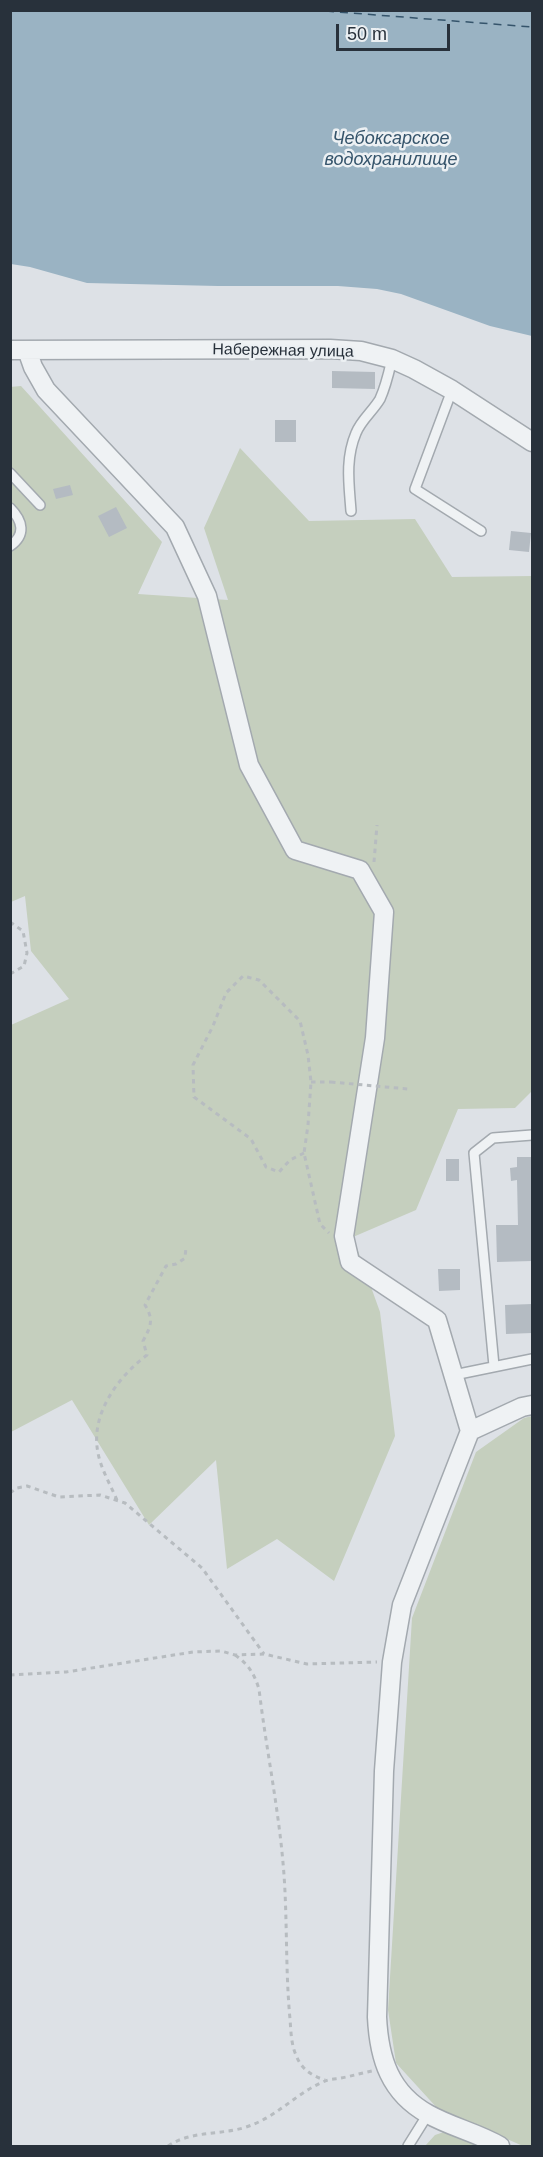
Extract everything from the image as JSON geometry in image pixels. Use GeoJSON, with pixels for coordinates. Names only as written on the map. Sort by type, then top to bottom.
{"type":"FeatureCollection","features":[{"type":"Feature","properties":{"kind":"street","name":"Набережная улица"},"geometry":{"type":"LineString","coordinates":[[19,350],[330,349],[361,351],[392,359],[414,369],[452,390],[532,442]]}},
{"type":"Feature","properties":{"kind":"street"},"geometry":{"type":"LineString","coordinates":[[19,350],[33,367],[46,390],[175,527],[207,596],[249,765],[295,850],[360,870],[384,912],[375,1038],[344,1236],[350,1262],[437,1320],[470,1431],[402,1605],[392,1662],[384,1771],[377,2017],[380,2047],[386,2070],[394,2084],[408,2099],[428,2114],[500,2146]]}},
{"type":"Feature","properties":{"kind":"street"},"geometry":{"type":"LineString","coordinates":[[470,1431],[522,1407],[532,1405]]}},
{"type":"Feature","properties":{"kind":"lane"},"geometry":{"type":"LineString","coordinates":[[351,511],[348,467],[352,444],[357,430],[379,400],[386,384],[392,359]]}},
{"type":"Feature","properties":{"kind":"lane"},"geometry":{"type":"LineString","coordinates":[[452,390],[415,489],[481,531]]}},
{"type":"Feature","properties":{"kind":"lane"},"geometry":{"type":"LineString","coordinates":[[10,473],[40,505]]}},
{"type":"Feature","properties":{"kind":"lane"},"geometry":{"type":"LineString","coordinates":[[10,508],[19,516],[22,531],[18,541],[10,546]]}},
{"type":"Feature","properties":{"kind":"lane"},"geometry":{"type":"LineString","coordinates":[[494,1366],[474,1153],[493,1138],[532,1135]]}},
{"type":"Feature","properties":{"kind":"lane"},"geometry":{"type":"LineString","coordinates":[[454,1375],[532,1359]]}},
{"type":"Feature","properties":{"kind":"lane"},"geometry":{"type":"LineString","coordinates":[[408,2146],[428,2114]]}},
{"type":"Feature","properties":{"kind":"path"},"geometry":{"type":"LineString","coordinates":[[373,892],[377,825]]}},
{"type":"Feature","properties":{"kind":"path"},"geometry":{"type":"LineString","coordinates":[[10,922],[23,931],[27,953],[24,966],[10,974]]}},
{"type":"Feature","properties":{"kind":"path"},"geometry":{"type":"LineString","coordinates":[[304,1153],[290,1160],[279,1172],[266,1167],[251,1139],[194,1097],[193,1065],[213,1026],[226,993],[243,976],[259,980],[300,1021],[308,1055],[310,1082],[304,1153],[320,1224],[329,1233]]}},
{"type":"Feature","properties":{"kind":"path"},"geometry":{"type":"LineString","coordinates":[[310,1082],[408,1089]]}},
{"type":"Feature","properties":{"kind":"path"},"geometry":{"type":"LineString","coordinates":[[117,1500],[98,1453],[98,1424],[111,1393],[130,1368],[147,1355],[143,1341],[150,1329],[151,1316],[145,1305],[166,1266],[176,1264],[185,1258],[186,1247]]}},
{"type":"Feature","properties":{"kind":"path"},"geometry":{"type":"LineString","coordinates":[[10,1493],[17,1488],[27,1486],[59,1497],[100,1495],[125,1503],[202,1568],[264,1654]]}},
{"type":"Feature","properties":{"kind":"path"},"geometry":{"type":"LineString","coordinates":[[10,1675],[66,1672],[192,1652],[221,1651],[235,1655],[264,1654],[307,1664],[392,1662]]}},
{"type":"Feature","properties":{"kind":"path"},"geometry":{"type":"LineString","coordinates":[[235,1655],[250,1669],[259,1689],[282,1853],[288,2002],[293,2046],[303,2067],[313,2076],[325,2080]]}},
{"type":"Feature","properties":{"kind":"path"},"geometry":{"type":"LineString","coordinates":[[168,2146],[188,2137],[240,2129],[258,2123],[276,2114],[325,2080],[386,2070]]}},
{"type":"Feature","properties":{"kind":"green space"},"geometry":{"type":"Polygon","coordinates":[[[21,386],[162,542],[138,594],[228,600],[204,528],[240,448],[309,521],[415,519],[452,577],[532,576],[532,1091],[515,1108],[458,1109],[416,1210],[353,1237],[380,1312],[395,1436],[334,1581],[277,1539],[227,1569],[216,1460],[149,1525],[72,1400],[11,1432],[11,1025],[69,999],[31,951],[25,896],[11,902],[10,387],[21,386]]]}},
{"type":"Feature","properties":{"kind":"green space"},"geometry":{"type":"Polygon","coordinates":[[[532,1416],[532,2146],[523,2146],[438,2109],[396,2063],[388,2010],[412,1618],[476,1452],[524,1418],[532,1416]]]}},
{"type":"Feature","properties":{"kind":"green space"},"geometry":{"type":"Polygon","coordinates":[[[444,2132],[479,2146],[425,2146],[435,2135],[444,2132]]]}},
{"type":"Feature","properties":{"kind":"water","name":"Чебоксарское водохранилище"},"geometry":{"type":"Polygon","coordinates":[[[10,11],[532,11],[532,336],[490,326],[401,294],[377,289],[338,286],[87,283],[11,264],[10,11]]]}},
{"type":"Feature","properties":{"kind":"building"},"geometry":{"type":"Polygon","coordinates":[[[332,371],[375,372],[375,389],[332,388],[332,371]]]}},
{"type":"Feature","properties":{"kind":"building"},"geometry":{"type":"Polygon","coordinates":[[[275,420],[296,420],[296,442],[275,442],[275,420]]]}},
{"type":"Feature","properties":{"kind":"building"},"geometry":{"type":"Polygon","coordinates":[[[70,485],[73,495],[56,499],[53,489],[70,485]]]}},
{"type":"Feature","properties":{"kind":"building"},"geometry":{"type":"Polygon","coordinates":[[[116,507],[127,528],[109,537],[98,516],[116,507]]]}},
{"type":"Feature","properties":{"kind":"building"},"geometry":{"type":"Polygon","coordinates":[[[511,531],[531,533],[529,552],[509,550],[511,531]]]}},
{"type":"Feature","properties":{"kind":"building"},"geometry":{"type":"Polygon","coordinates":[[[517,1157],[532,1157],[532,1261],[497,1262],[496,1225],[518,1225],[517,1180],[511,1181],[510,1168],[517,1167],[517,1157]]]}},
{"type":"Feature","properties":{"kind":"building"},"geometry":{"type":"Polygon","coordinates":[[[446,1159],[459,1159],[459,1181],[446,1181],[446,1159]]]}},
{"type":"Feature","properties":{"kind":"building"},"geometry":{"type":"Polygon","coordinates":[[[438,1269],[460,1269],[460,1290],[439,1291],[438,1269]]]}},
{"type":"Feature","properties":{"kind":"building"},"geometry":{"type":"Polygon","coordinates":[[[532,1304],[532,1333],[506,1334],[505,1305],[532,1304]]]}},
{"type":"Feature","properties":{"kind":"ferry route"},"geometry":{"type":"LineString","coordinates":[[312,10],[532,27]]}}]}
